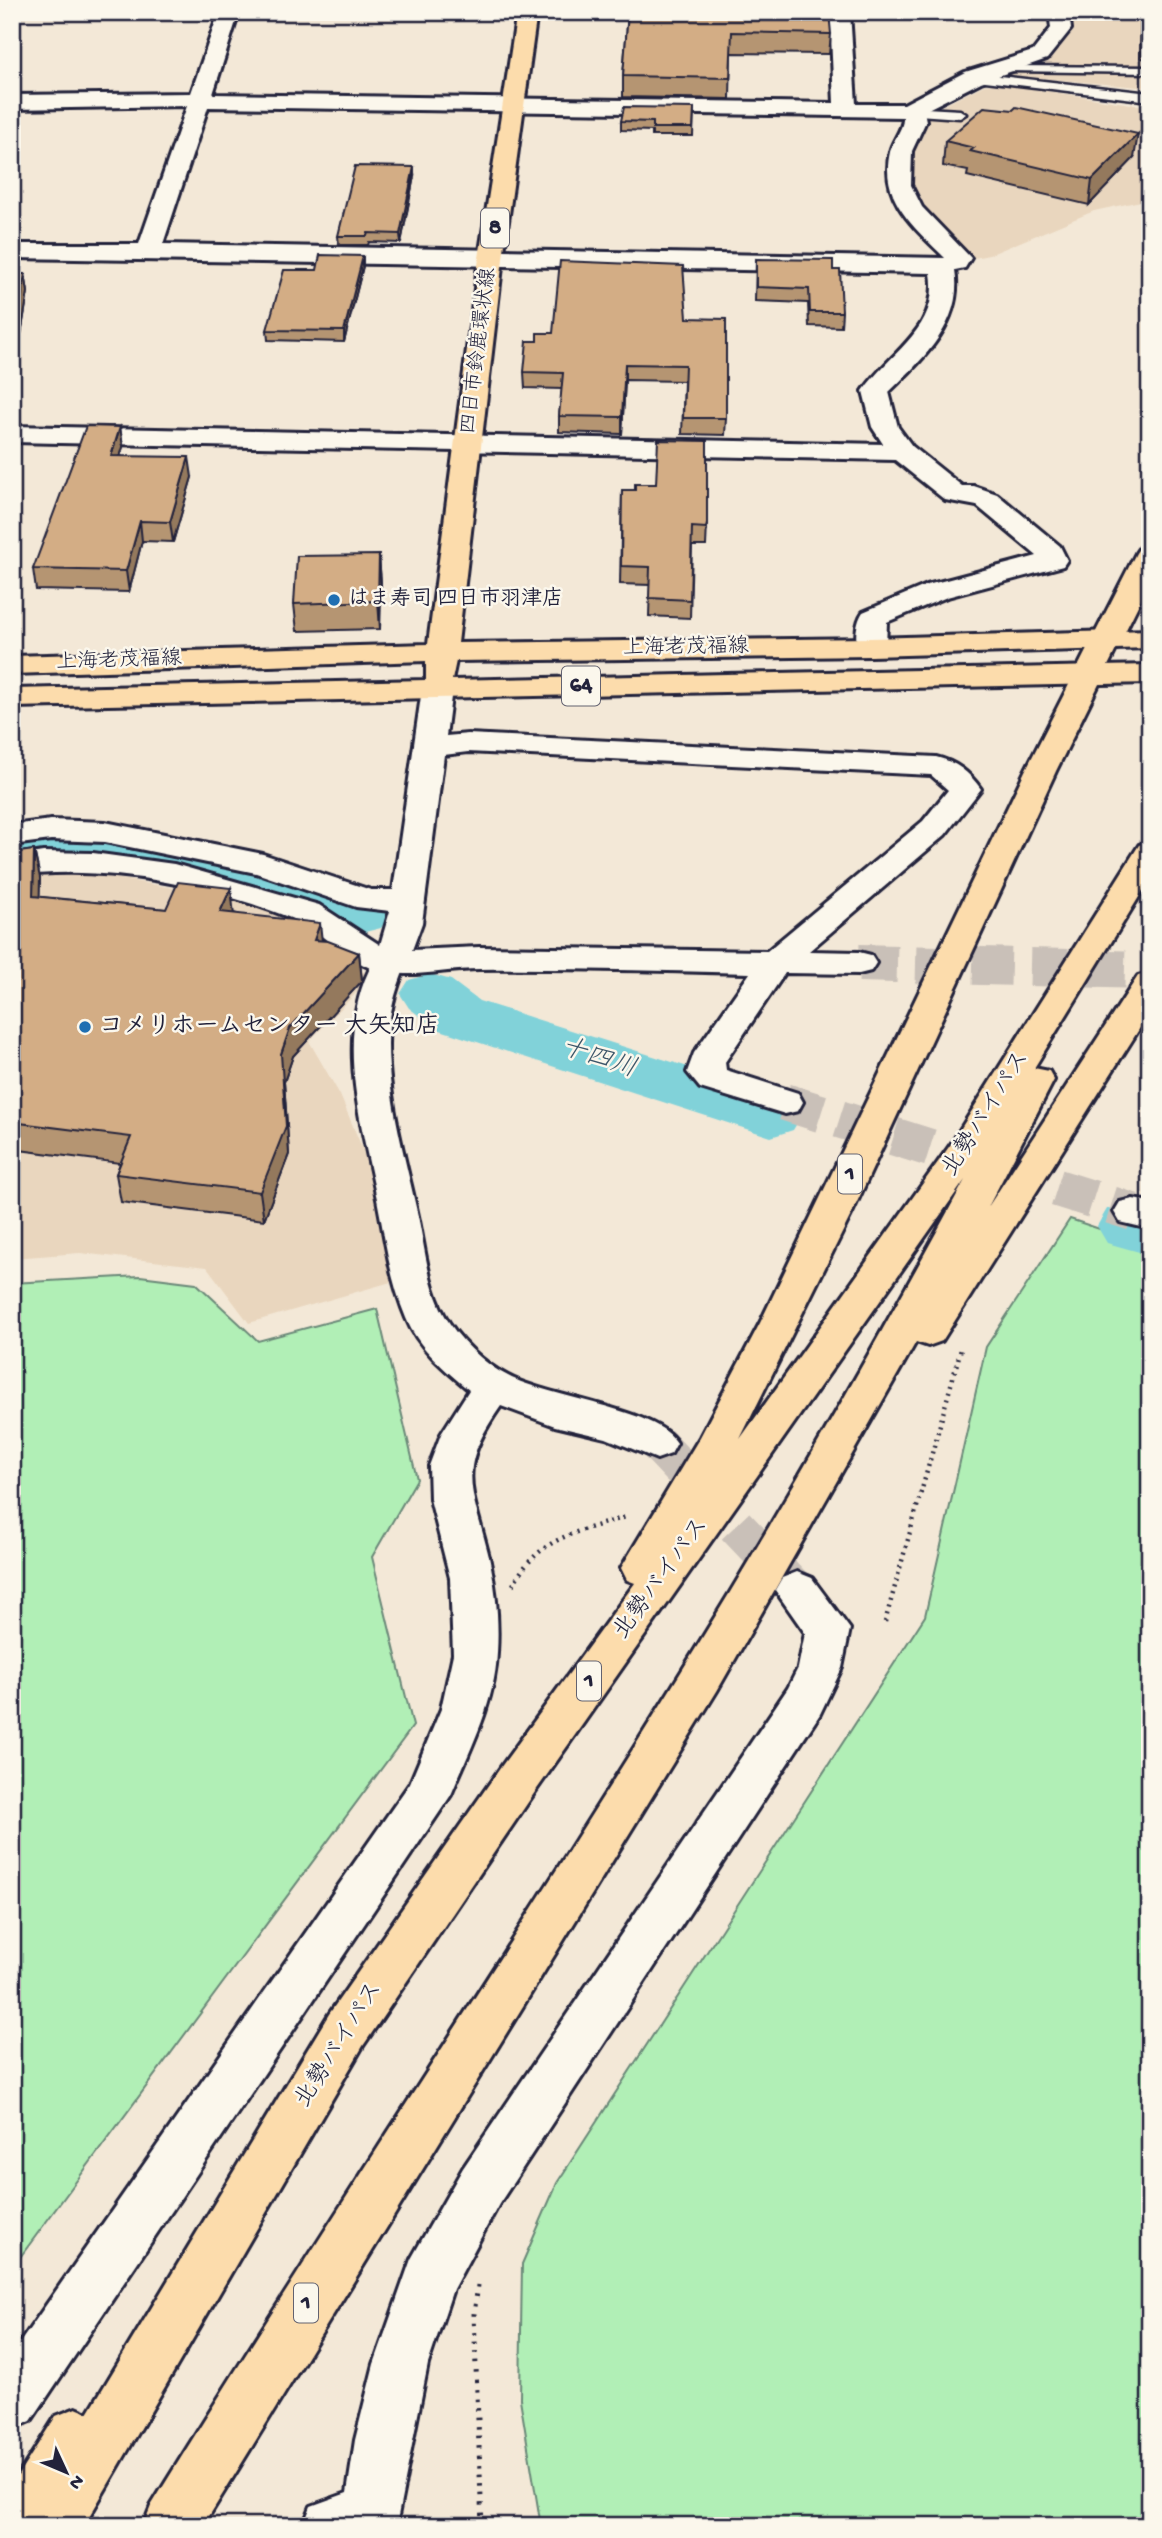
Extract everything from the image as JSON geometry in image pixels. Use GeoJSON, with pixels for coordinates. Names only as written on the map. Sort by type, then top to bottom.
{"type":"FeatureCollection","features":[{"type":"Feature","properties":{"kind":"main road","name":"四日市鈴鹿環状線"},"geometry":{"type":"LineString","coordinates":[[437,689],[491,258],[527,12]]}},
{"type":"Feature","properties":{"kind":"main road","name":"1"},"geometry":{"type":"LineString","coordinates":[[519,1778],[723,1432],[793,1294],[1086,675],[1150,553]]}},
{"type":"Feature","properties":{"kind":"main road","name":"上海老茂福線"},"geometry":{"type":"LineString","coordinates":[[12,665],[442,652],[871,647],[1150,639]]}},
{"type":"Feature","properties":{"kind":"main road","name":"上海老茂福線"},"geometry":{"type":"LineString","coordinates":[[12,698],[1150,674]]}},
{"type":"Feature","properties":{"kind":"main road","name":"北勢バイパス"},"geometry":{"type":"LineString","coordinates":[[52,2526],[345,2030],[519,1778],[809,1375],[964,1153],[1150,852]]}},
{"type":"Feature","properties":{"kind":"main road","name":"北勢バイパス"},"geometry":{"type":"LineString","coordinates":[[171,2526],[308,2300],[702,1676],[915,1308],[1079,997],[1150,852]]}},
{"type":"Feature","properties":{"kind":"main road","name":"1"},"geometry":{"type":"LineString","coordinates":[[702,1676],[1036,1166],[1150,984]]}},
{"type":"Feature","properties":{"kind":"main road"},"geometry":{"type":"LineString","coordinates":[[19,2526],[115,2373],[345,2030]]}},
{"type":"Feature","properties":{"kind":"street"},"geometry":{"type":"LineString","coordinates":[[149,251],[197,100],[229,12]]}},
{"type":"Feature","properties":{"kind":"street"},"geometry":{"type":"LineString","coordinates":[[840,12],[845,110]]}},
{"type":"Feature","properties":{"kind":"street"},"geometry":{"type":"LineString","coordinates":[[12,102],[197,100],[908,111],[982,73],[1040,55],[1061,29],[1059,12]]}},
{"type":"Feature","properties":{"kind":"street"},"geometry":{"type":"LineString","coordinates":[[12,251],[149,251],[942,266],[956,263],[959,258],[903,202],[896,175],[901,148],[916,116],[908,111]]}},
{"type":"Feature","properties":{"kind":"street"},"geometry":{"type":"LineString","coordinates":[[871,647],[873,618],[937,591],[1053,560],[1050,552],[987,500],[974,494],[955,494],[902,452],[885,427],[876,391],[936,326],[946,279],[942,266]]}},
{"type":"Feature","properties":{"kind":"street"},"geometry":{"type":"LineString","coordinates":[[12,434],[902,452]]}},
{"type":"Feature","properties":{"kind":"street"},"geometry":{"type":"LineString","coordinates":[[437,689],[405,923],[375,999],[370,1043],[373,1089],[412,1278],[426,1319],[433,1329],[454,1356],[494,1387],[555,1410],[615,1425],[657,1443]]}},
{"type":"Feature","properties":{"kind":"street"},"geometry":{"type":"LineString","coordinates":[[429,747],[468,743],[936,766],[946,770],[965,789],[934,828],[775,962],[707,1061],[705,1072],[713,1079],[785,1102]]}},
{"type":"Feature","properties":{"kind":"street"},"geometry":{"type":"LineString","coordinates":[[12,835],[51,830],[105,832],[129,853],[307,912],[358,949],[390,962],[479,958],[859,963]]}},
{"type":"Feature","properties":{"kind":"street"},"geometry":{"type":"LineString","coordinates":[[12,867],[129,853],[263,864],[368,900],[408,901]]}},
{"type":"Feature","properties":{"kind":"street"},"geometry":{"type":"LineString","coordinates":[[12,2402],[428,1795],[461,1718],[474,1657],[475,1609],[467,1555],[452,1505],[450,1466],[464,1427],[494,1387]]}},
{"type":"Feature","properties":{"kind":"street"},"geometry":{"type":"LineString","coordinates":[[358,2522],[383,2440],[395,2389],[430,2278],[481,2186],[804,1701],[820,1668],[828,1629],[797,1590]]}},
{"type":"Feature","properties":{"kind":"lane"},"geometry":{"type":"LineString","coordinates":[[982,73],[1067,67],[1150,70]]}},
{"type":"Feature","properties":{"kind":"lane"},"geometry":{"type":"LineString","coordinates":[[982,73],[1150,97]]}},
{"type":"Feature","properties":{"kind":"lane"},"geometry":{"type":"LineString","coordinates":[[908,111],[960,114]]}},
{"type":"Feature","properties":{"kind":"path"},"geometry":{"type":"LineString","coordinates":[[885,1622],[961,1348]]}},
{"type":"Feature","properties":{"kind":"path"},"geometry":{"type":"LineString","coordinates":[[513,1588],[529,1556],[550,1541],[640,1512]]}},
{"type":"Feature","properties":{"kind":"path"},"geometry":{"type":"LineString","coordinates":[[479,2275],[474,2314],[482,2526]]}},
{"type":"Feature","properties":{"kind":"shaded area"},"geometry":{"type":"Polygon","coordinates":[[[1065,12],[1150,12],[1150,88],[1004,75],[1043,62],[1065,12]]]}},
{"type":"Feature","properties":{"kind":"shaded area"},"geometry":{"type":"Polygon","coordinates":[[[1001,84],[1150,107],[1150,199],[1094,211],[989,255],[969,259],[911,205],[903,173],[923,116],[984,85],[1001,84]]]}},
{"type":"Feature","properties":{"kind":"shaded area"},"geometry":{"type":"Polygon","coordinates":[[[92,874],[221,896],[280,914],[321,932],[367,975],[367,982],[309,1041],[340,1095],[368,1162],[391,1282],[249,1323],[207,1267],[80,1253],[12,1258],[12,878],[92,874]]]}},
{"type":"Feature","properties":{"kind":"green space"},"geometry":{"type":"Polygon","coordinates":[[[1070,1219],[1150,1246],[1150,2526],[541,2526],[520,2399],[522,2264],[557,2183],[925,1616],[986,1347],[1070,1219]]]}},
{"type":"Feature","properties":{"kind":"green space"},"geometry":{"type":"Polygon","coordinates":[[[140,1276],[196,1283],[258,1341],[377,1309],[417,1479],[372,1557],[413,1726],[12,2268],[12,1283],[140,1276]]]}},
{"type":"Feature","properties":{"kind":"building"},"geometry":{"type":"Polygon","coordinates":[[[628,12],[829,12],[831,34],[732,32],[730,78],[623,76],[628,12]]]}},
{"type":"Feature","properties":{"kind":"building"},"geometry":{"type":"Polygon","coordinates":[[[1144,12],[1150,12],[1150,40],[1143,39],[1144,12]]]}},
{"type":"Feature","properties":{"kind":"building"},"geometry":{"type":"Polygon","coordinates":[[[624,107],[694,108],[693,128],[653,128],[653,122],[621,121],[624,107]]]}},
{"type":"Feature","properties":{"kind":"building"},"geometry":{"type":"Polygon","coordinates":[[[984,107],[1013,110],[1016,107],[1138,134],[1092,180],[970,151],[974,148],[945,141],[984,107]]]}},
{"type":"Feature","properties":{"kind":"building"},"geometry":{"type":"Polygon","coordinates":[[[355,166],[414,167],[400,234],[338,236],[355,166]]]}},
{"type":"Feature","properties":{"kind":"building"},"geometry":{"type":"Polygon","coordinates":[[[320,255],[363,256],[344,331],[267,330],[284,270],[317,270],[320,255]]]}},
{"type":"Feature","properties":{"kind":"building"},"geometry":{"type":"Polygon","coordinates":[[[756,259],[833,260],[833,270],[840,270],[842,312],[810,312],[809,289],[756,287],[756,259]]]}},
{"type":"Feature","properties":{"kind":"building"},"geometry":{"type":"Polygon","coordinates":[[[560,261],[683,266],[687,318],[726,319],[726,418],[683,418],[685,365],[625,364],[622,417],[559,416],[563,373],[524,372],[527,341],[537,341],[537,333],[553,333],[560,261]]]}},
{"type":"Feature","properties":{"kind":"building"},"geometry":{"type":"Polygon","coordinates":[[[12,274],[25,274],[18,316],[12,316],[12,274]]]}},
{"type":"Feature","properties":{"kind":"building"},"geometry":{"type":"Polygon","coordinates":[[[86,426],[120,427],[111,456],[189,457],[170,522],[140,521],[126,571],[33,569],[86,426]]]}},
{"type":"Feature","properties":{"kind":"building"},"geometry":{"type":"Polygon","coordinates":[[[658,440],[707,441],[707,524],[706,528],[692,527],[690,600],[649,598],[650,567],[621,566],[622,490],[635,490],[635,484],[656,484],[658,440]]]}},
{"type":"Feature","properties":{"kind":"building"},"geometry":{"type":"Polygon","coordinates":[[[379,555],[378,601],[294,604],[297,556],[379,555]]]}},
{"type":"Feature","properties":{"kind":"building"},"geometry":{"type":"Polygon","coordinates":[[[34,850],[33,896],[166,909],[178,882],[231,888],[220,912],[320,923],[314,940],[328,941],[359,953],[290,1028],[281,1054],[286,1126],[260,1192],[116,1174],[131,1137],[12,1122],[12,853],[34,850]]]}},
{"type":"Feature","properties":{"kind":"waterway","name":"十四川"},"geometry":{"type":"LineString","coordinates":[[12,850],[57,846],[146,852],[234,872],[361,915]]}},
{"type":"Feature","properties":{"kind":"waterway","name":"十四川"},"geometry":{"type":"LineString","coordinates":[[430,994],[458,1015],[771,1115]]}},
{"type":"Feature","properties":{"kind":"waterway","name":"十四川"},"geometry":{"type":"LineString","coordinates":[[1130,1226],[1150,1231]]}},
{"type":"Feature","properties":{"kind":"tunnel"},"geometry":{"type":"LineString","coordinates":[[859,963],[1150,970]]}},
{"type":"Feature","properties":{"kind":"tunnel"},"geometry":{"type":"LineString","coordinates":[[785,1102],[1133,1212]]}},
{"type":"Feature","properties":{"kind":"tunnel"},"geometry":{"type":"LineString","coordinates":[[657,1443],[793,1586]]}},
{"type":"Feature","properties":{"kind":"place","name":"はま寿司 四日市羽津店"},"geometry":{"type":"Point","coordinates":[334,600]}},
{"type":"Feature","properties":{"kind":"place","name":"コメリホームセンター 大矢知店"},"geometry":{"type":"Point","coordinates":[85,1027]}}]}
